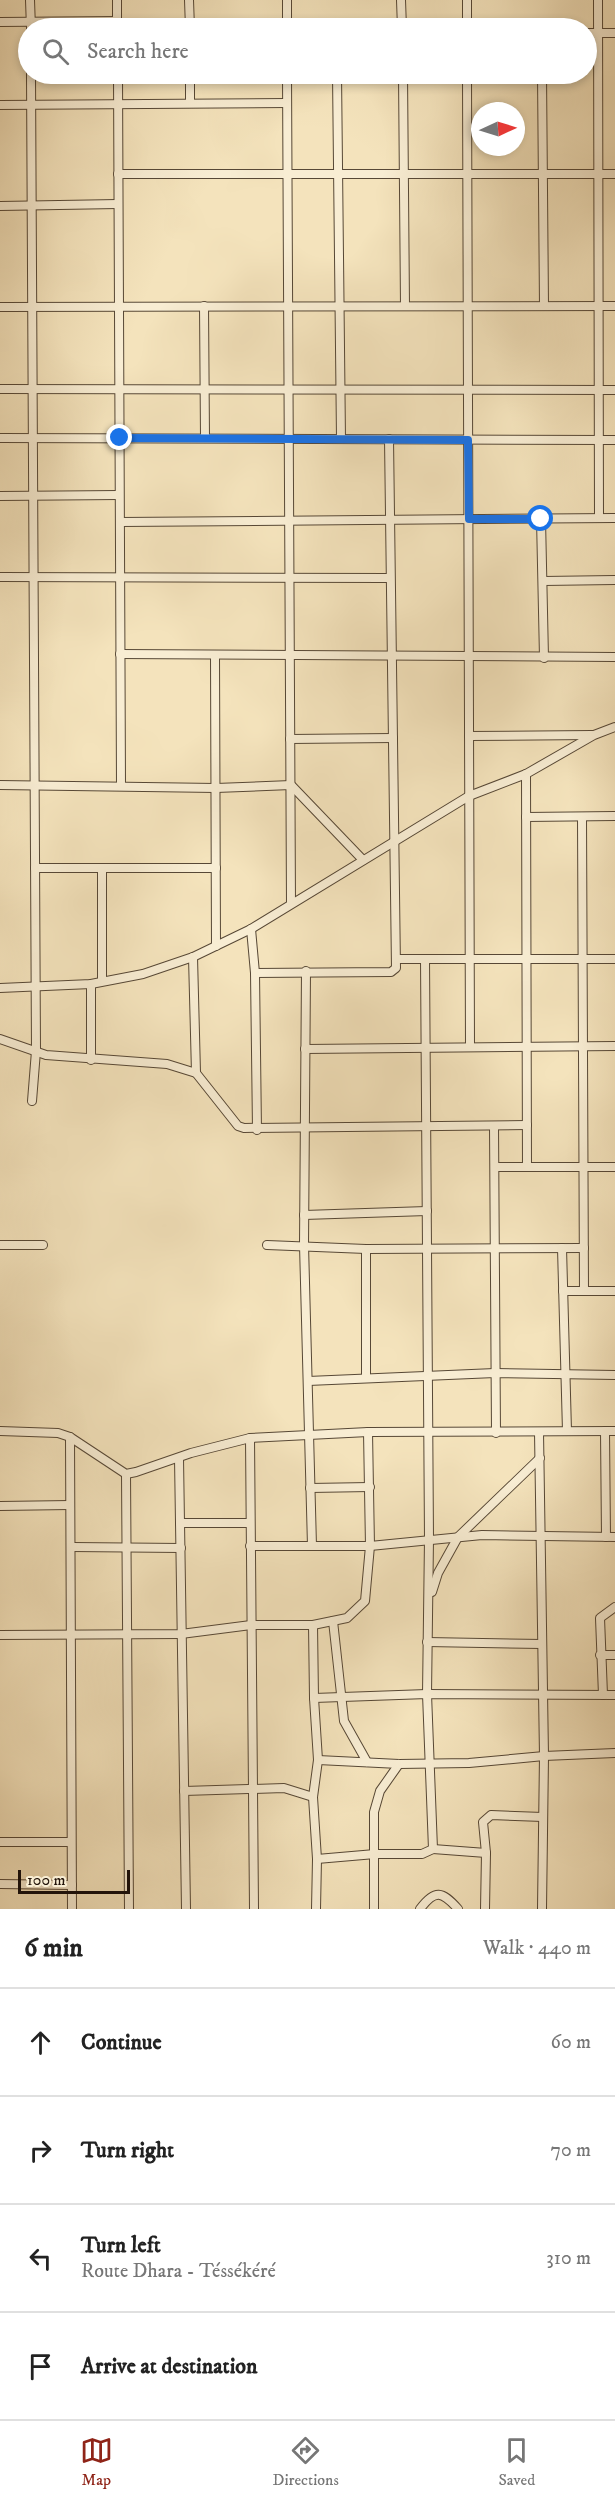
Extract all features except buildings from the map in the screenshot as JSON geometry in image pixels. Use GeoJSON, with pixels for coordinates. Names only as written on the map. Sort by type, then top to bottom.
{"type":"FeatureCollection","features":[{"type":"Feature","properties":{"kind":"street"},"geometry":{"type":"LineString","coordinates":[[30,0],[30,18]]}},
{"type":"Feature","properties":{"kind":"street"},"geometry":{"type":"LineString","coordinates":[[117,0],[117,18]]}},
{"type":"Feature","properties":{"kind":"street"},"geometry":{"type":"LineString","coordinates":[[189,0],[190,18]]}},
{"type":"Feature","properties":{"kind":"street"},"geometry":{"type":"LineString","coordinates":[[287,0],[287,18]]}},
{"type":"Feature","properties":{"kind":"street"},"geometry":{"type":"LineString","coordinates":[[400,0],[401,18]]}},
{"type":"Feature","properties":{"kind":"street"},"geometry":{"type":"LineString","coordinates":[[467,0],[467,18]]}},
{"type":"Feature","properties":{"kind":"street"},"geometry":{"type":"LineString","coordinates":[[598,0],[599,518]]}},
{"type":"Feature","properties":{"kind":"street"},"geometry":{"type":"LineString","coordinates":[[0,22],[18,24]]}},
{"type":"Feature","properties":{"kind":"street"},"geometry":{"type":"LineString","coordinates":[[598,33],[615,33]]}},
{"type":"Feature","properties":{"kind":"street"},"geometry":{"type":"LineString","coordinates":[[31,84],[36,1051],[32,1101]]}},
{"type":"Feature","properties":{"kind":"street"},"geometry":{"type":"LineString","coordinates":[[118,84],[121,786]]}},
{"type":"Feature","properties":{"kind":"street"},"geometry":{"type":"LineString","coordinates":[[190,84],[190,104]]}},
{"type":"Feature","properties":{"kind":"street"},"geometry":{"type":"LineString","coordinates":[[287,84],[291,903]]}},
{"type":"Feature","properties":{"kind":"street"},"geometry":{"type":"LineString","coordinates":[[337,84],[341,439]]}},
{"type":"Feature","properties":{"kind":"street"},"geometry":{"type":"LineString","coordinates":[[403,84],[405,306]]}},
{"type":"Feature","properties":{"kind":"street"},"geometry":{"type":"LineString","coordinates":[[467,84],[470,1047]]}},
{"type":"Feature","properties":{"kind":"street"},"geometry":{"type":"LineString","coordinates":[[542,84],[544,306]]}},
{"type":"Feature","properties":{"kind":"street"},"geometry":{"type":"LineString","coordinates":[[0,105],[287,103]]}},
{"type":"Feature","properties":{"kind":"street"},"geometry":{"type":"LineString","coordinates":[[118,174],[615,174]]}},
{"type":"Feature","properties":{"kind":"street"},"geometry":{"type":"LineString","coordinates":[[0,206],[118,204]]}},
{"type":"Feature","properties":{"kind":"street"},"geometry":{"type":"LineString","coordinates":[[204,306],[205,438]]}},
{"type":"Feature","properties":{"kind":"street"},"geometry":{"type":"LineString","coordinates":[[0,307],[615,306]]}},
{"type":"Feature","properties":{"kind":"street"},"geometry":{"type":"LineString","coordinates":[[0,389],[615,390]]}},
{"type":"Feature","properties":{"kind":"street"},"geometry":{"type":"LineString","coordinates":[[0,438],[615,440]]}},
{"type":"Feature","properties":{"kind":"street"},"geometry":{"type":"LineString","coordinates":[[255,973],[391,972],[396,968],[389,439]]}},
{"type":"Feature","properties":{"kind":"street"},"geometry":{"type":"LineString","coordinates":[[0,496],[119,495]]}},
{"type":"Feature","properties":{"kind":"street"},"geometry":{"type":"LineString","coordinates":[[120,522],[615,518]]}},
{"type":"Feature","properties":{"kind":"street"},"geometry":{"type":"LineString","coordinates":[[541,519],[544,658]]}},
{"type":"Feature","properties":{"kind":"street"},"geometry":{"type":"LineString","coordinates":[[0,577],[390,578]]}},
{"type":"Feature","properties":{"kind":"street"},"geometry":{"type":"LineString","coordinates":[[543,581],[615,580]]}},
{"type":"Feature","properties":{"kind":"street"},"geometry":{"type":"LineString","coordinates":[[120,654],[615,657]]}},
{"type":"Feature","properties":{"kind":"street"},"geometry":{"type":"LineString","coordinates":[[215,655],[216,946]]}},
{"type":"Feature","properties":{"kind":"street"},"geometry":{"type":"LineString","coordinates":[[0,988],[91,984],[143,974],[193,957],[251,929],[469,796],[526,774],[594,735],[615,727]]}},
{"type":"Feature","properties":{"kind":"street"},"geometry":{"type":"LineString","coordinates":[[469,736],[594,735]]}},
{"type":"Feature","properties":{"kind":"street"},"geometry":{"type":"LineString","coordinates":[[290,739],[393,738]]}},
{"type":"Feature","properties":{"kind":"street"},"geometry":{"type":"LineString","coordinates":[[526,774],[527,1167]]}},
{"type":"Feature","properties":{"kind":"street"},"geometry":{"type":"LineString","coordinates":[[0,785],[216,788],[291,785],[363,860]]}},
{"type":"Feature","properties":{"kind":"street"},"geometry":{"type":"LineString","coordinates":[[526,817],[615,816]]}},
{"type":"Feature","properties":{"kind":"street"},"geometry":{"type":"LineString","coordinates":[[582,817],[584,1291]]}},
{"type":"Feature","properties":{"kind":"street"},"geometry":{"type":"LineString","coordinates":[[35,868],[216,868]]}},
{"type":"Feature","properties":{"kind":"street"},"geometry":{"type":"LineString","coordinates":[[102,868],[102,981]]}},
{"type":"Feature","properties":{"kind":"street"},"geometry":{"type":"LineString","coordinates":[[251,929],[255,973],[257,1130]]}},
{"type":"Feature","properties":{"kind":"street"},"geometry":{"type":"LineString","coordinates":[[193,957],[196,1073]]}},
{"type":"Feature","properties":{"kind":"street"},"geometry":{"type":"LineString","coordinates":[[396,959],[615,959]]}},
{"type":"Feature","properties":{"kind":"street"},"geometry":{"type":"LineString","coordinates":[[426,959],[429,1432],[427,1694],[433,1849]]}},
{"type":"Feature","properties":{"kind":"street"},"geometry":{"type":"LineString","coordinates":[[306,971],[304,1245],[312,1546]]}},
{"type":"Feature","properties":{"kind":"street"},"geometry":{"type":"LineString","coordinates":[[90,1060],[91,984]]}},
{"type":"Feature","properties":{"kind":"street"},"geometry":{"type":"LineString","coordinates":[[0,1039],[46,1055],[167,1064],[196,1073],[238,1126],[257,1130],[527,1125]]}},
{"type":"Feature","properties":{"kind":"street"},"geometry":{"type":"LineString","coordinates":[[305,1049],[615,1046]]}},
{"type":"Feature","properties":{"kind":"street"},"geometry":{"type":"LineString","coordinates":[[494,1125],[496,1433]]}},
{"type":"Feature","properties":{"kind":"street"},"geometry":{"type":"LineString","coordinates":[[495,1167],[615,1167]]}},
{"type":"Feature","properties":{"kind":"street"},"geometry":{"type":"LineString","coordinates":[[304,1215],[427,1211]]}},
{"type":"Feature","properties":{"kind":"street"},"geometry":{"type":"LineString","coordinates":[[0,1245],[44,1245]]}},
{"type":"Feature","properties":{"kind":"street"},"geometry":{"type":"LineString","coordinates":[[267,1245],[366,1249],[584,1248]]}},
{"type":"Feature","properties":{"kind":"street"},"geometry":{"type":"LineString","coordinates":[[562,1248],[567,1431]]}},
{"type":"Feature","properties":{"kind":"street"},"geometry":{"type":"LineString","coordinates":[[366,1249],[366,1377]]}},
{"type":"Feature","properties":{"kind":"street"},"geometry":{"type":"LineString","coordinates":[[563,1291],[615,1291]]}},
{"type":"Feature","properties":{"kind":"street"},"geometry":{"type":"LineString","coordinates":[[308,1381],[495,1373],[615,1375]]}},
{"type":"Feature","properties":{"kind":"street"},"geometry":{"type":"LineString","coordinates":[[0,1431],[58,1432],[70,1437],[114,1468],[126,1473],[250,1438],[308,1433],[615,1431]]}},
{"type":"Feature","properties":{"kind":"street"},"geometry":{"type":"LineString","coordinates":[[605,1431],[606,1536]]}},
{"type":"Feature","properties":{"kind":"street"},"geometry":{"type":"LineString","coordinates":[[0,1635],[182,1634],[251,1625],[313,1625],[347,1618],[365,1601],[370,1546],[368,1432]]}},
{"type":"Feature","properties":{"kind":"street"},"geometry":{"type":"LineString","coordinates":[[539,1432],[544,1756],[542,1909]]}},
{"type":"Feature","properties":{"kind":"street"},"geometry":{"type":"LineString","coordinates":[[70,1437],[72,1909]]}},
{"type":"Feature","properties":{"kind":"street"},"geometry":{"type":"LineString","coordinates":[[250,1438],[254,1909]]}},
{"type":"Feature","properties":{"kind":"street"},"geometry":{"type":"LineString","coordinates":[[179,1458],[186,1909]]}},
{"type":"Feature","properties":{"kind":"street"},"geometry":{"type":"LineString","coordinates":[[429,1601],[438,1573],[458,1537],[540,1458]]}},
{"type":"Feature","properties":{"kind":"street"},"geometry":{"type":"LineString","coordinates":[[126,1473],[129,1909]]}},
{"type":"Feature","properties":{"kind":"street"},"geometry":{"type":"LineString","coordinates":[[310,1488],[370,1487]]}},
{"type":"Feature","properties":{"kind":"street"},"geometry":{"type":"LineString","coordinates":[[0,1506],[70,1505]]}},
{"type":"Feature","properties":{"kind":"street"},"geometry":{"type":"LineString","coordinates":[[180,1523],[250,1523]]}},
{"type":"Feature","properties":{"kind":"street"},"geometry":{"type":"LineString","coordinates":[[250,1546],[370,1546],[483,1534],[615,1537]]}},
{"type":"Feature","properties":{"kind":"street"},"geometry":{"type":"LineString","coordinates":[[72,1547],[181,1548]]}},
{"type":"Feature","properties":{"kind":"street"},"geometry":{"type":"LineString","coordinates":[[603,1695],[600,1618],[615,1607]]}},
{"type":"Feature","properties":{"kind":"street"},"geometry":{"type":"LineString","coordinates":[[333,1621],[344,1720],[367,1762]]}},
{"type":"Feature","properties":{"kind":"street"},"geometry":{"type":"LineString","coordinates":[[313,1625],[318,1760],[313,1797],[317,1859],[316,1909]]}},
{"type":"Feature","properties":{"kind":"street"},"geometry":{"type":"LineString","coordinates":[[427,1642],[542,1644]]}},
{"type":"Feature","properties":{"kind":"street"},"geometry":{"type":"LineString","coordinates":[[600,1655],[615,1655]]}},
{"type":"Feature","properties":{"kind":"street"},"geometry":{"type":"LineString","coordinates":[[314,1698],[427,1694],[615,1695]]}},
{"type":"Feature","properties":{"kind":"street"},"geometry":{"type":"LineString","coordinates":[[318,1760],[399,1764],[469,1763],[544,1756],[615,1753]]}},
{"type":"Feature","properties":{"kind":"street"},"geometry":{"type":"LineString","coordinates":[[374,1909],[374,1812],[380,1791],[399,1764]]}},
{"type":"Feature","properties":{"kind":"street"},"geometry":{"type":"LineString","coordinates":[[184,1791],[284,1788],[313,1797]]}},
{"type":"Feature","properties":{"kind":"street"},"geometry":{"type":"LineString","coordinates":[[485,1909],[486,1853],[483,1822],[485,1818],[491,1815],[543,1817]]}},
{"type":"Feature","properties":{"kind":"street"},"geometry":{"type":"LineString","coordinates":[[0,1842],[71,1842]]}},
{"type":"Feature","properties":{"kind":"street"},"geometry":{"type":"LineString","coordinates":[[317,1859],[375,1854],[422,1854],[433,1849],[486,1853]]}},
{"type":"Feature","properties":{"kind":"street"},"geometry":{"type":"LineString","coordinates":[[0,1884],[72,1885]]}},
{"type":"Feature","properties":{"kind":"street"},"geometry":{"type":"LineString","coordinates":[[420,1909],[429,1897],[439,1894],[449,1898],[458,1909]]}},
{"type":"Feature","properties":{"kind":"route"},"geometry":{"type":"LineString","coordinates":[[120,438],[468,440],[469,519],[541,519]]}}]}
